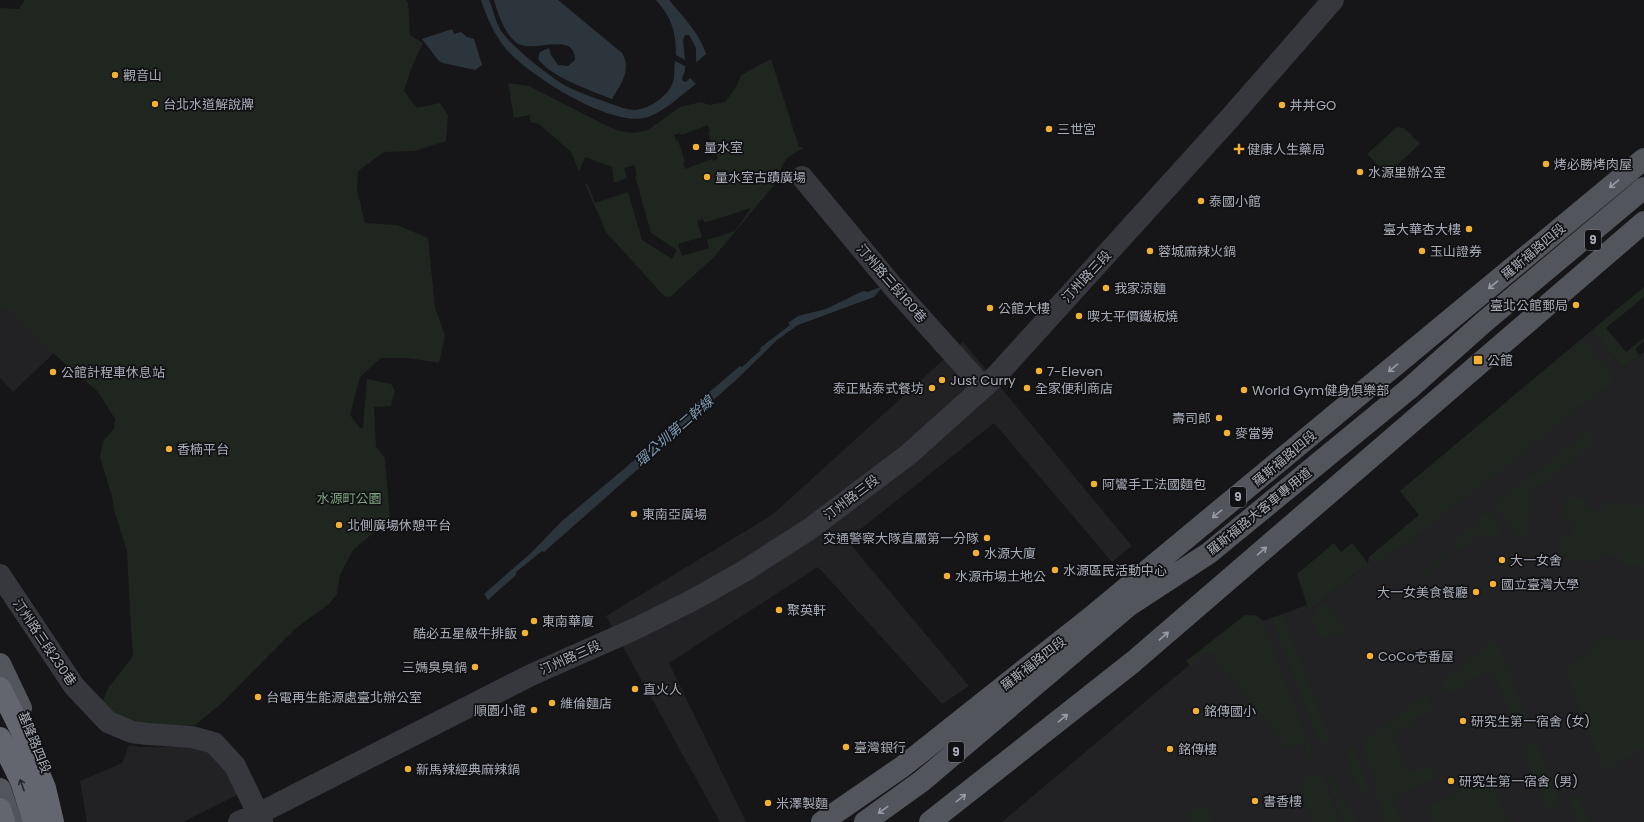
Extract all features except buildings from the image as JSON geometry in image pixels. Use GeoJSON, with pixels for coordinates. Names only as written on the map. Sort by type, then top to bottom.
{"type":"FeatureCollection","features":[{"type":"Feature","properties":{"kind":"highway"},"geometry":{"type":"LineString","coordinates":[[0,688],[20,728],[45,788],[53,822]]}},
{"type":"Feature","properties":{"kind":"highway"},"geometry":{"type":"LineString","coordinates":[[0,738],[21,782],[34,822]]}},
{"type":"Feature","properties":{"kind":"highway"},"geometry":{"type":"LineString","coordinates":[[0,809],[4,822]]}},
{"type":"Feature","properties":{"kind":"main road","name":"羅斯福路四段"},"geometry":{"type":"LineString","coordinates":[[822,822],[902,766],[1090,618],[1644,159]]}},
{"type":"Feature","properties":{"kind":"main road","name":"羅斯福路大客車專用道"},"geometry":{"type":"LineString","coordinates":[[865,822],[922,781],[1128,606],[1221,543],[1410,388],[1484,322],[1644,188]]}},
{"type":"Feature","properties":{"kind":"main road","name":"羅斯福路大客車專用道"},"geometry":{"type":"LineString","coordinates":[[891,822],[963,763],[1134,614],[1215,561],[1428,383],[1586,246],[1644,198]]}},
{"type":"Feature","properties":{"kind":"main road","name":"羅斯福路大客車專用道"},"geometry":{"type":"LineString","coordinates":[[1544,284],[1591,254],[1644,210]]}},
{"type":"Feature","properties":{"kind":"main road","name":"9"},"geometry":{"type":"LineString","coordinates":[[930,822],[1134,662],[1644,222]]}},
{"type":"Feature","properties":{"kind":"main road","name":"基隆路四段"},"geometry":{"type":"LineString","coordinates":[[0,664],[36,739],[58,802],[61,822]]}},
{"type":"Feature","properties":{"kind":"main road"},"geometry":{"type":"LineString","coordinates":[[0,789],[12,822]]}},
{"type":"Feature","properties":{"kind":"street","name":"汀州路三段"},"geometry":{"type":"LineString","coordinates":[[253,819],[530,675],[637,628],[693,600],[746,570],[811,528],[909,454],[996,376],[1225,123],[1333,0]]}},
{"type":"Feature","properties":{"kind":"street","name":"汀州路三段160巷"},"geometry":{"type":"LineString","coordinates":[[802,178],[895,289],[983,387]]}},
{"type":"Feature","properties":{"kind":"street","name":"汀州路三段230巷"},"geometry":{"type":"LineString","coordinates":[[0,575],[74,686],[108,722],[132,732],[192,737],[214,742],[235,766],[253,819]]}},
{"type":"Feature","properties":{"kind":"shaded area"},"geometry":{"type":"Polygon","coordinates":[[[7,302],[54,353],[13,392],[0,378],[0,309],[7,302]]]}},
{"type":"Feature","properties":{"kind":"shaded area","name":"國立臺灣大學"},"geometry":{"type":"Polygon","coordinates":[[[1592,330],[1623,368],[1644,352],[1644,822],[1002,822],[1171,680],[1252,615],[1257,616],[1263,621],[1307,605],[1309,611],[1368,563],[1369,557],[1419,515],[1400,491],[1592,330]]]}},
{"type":"Feature","properties":{"kind":"shaded area"},"geometry":{"type":"Polygon","coordinates":[[[963,342],[1132,546],[1112,562],[994,423],[847,540],[969,686],[942,704],[818,567],[669,663],[746,822],[720,822],[606,616],[772,515],[963,342]]]}},
{"type":"Feature","properties":{"kind":"shaded area"},"geometry":{"type":"Polygon","coordinates":[[[129,745],[141,747],[200,747],[223,760],[237,795],[183,822],[87,822],[80,781],[122,763],[129,745]]]}},
{"type":"Feature","properties":{"kind":"green space","name":"水源町公園"},"geometry":{"type":"Polygon","coordinates":[[[25,0],[406,0],[408,3],[410,35],[423,43],[411,69],[404,91],[417,108],[440,103],[448,115],[446,141],[415,151],[384,152],[358,171],[357,190],[365,223],[397,225],[428,238],[435,307],[445,336],[439,363],[409,358],[381,358],[360,377],[350,415],[361,429],[363,428],[367,379],[391,384],[395,391],[391,406],[374,407],[376,447],[385,458],[390,519],[353,550],[340,575],[337,594],[329,604],[296,628],[221,704],[195,725],[136,725],[121,719],[102,702],[109,687],[133,656],[127,551],[100,457],[103,441],[114,429],[115,419],[98,392],[53,353],[8,309],[0,308],[0,8],[19,9],[25,0]]]}},
{"type":"Feature","properties":{"kind":"green space","name":"量水室古蹟廣場"},"geometry":{"type":"Polygon","coordinates":[[[771,59],[799,147],[804,148],[786,160],[779,179],[714,257],[670,297],[664,296],[606,232],[585,184],[582,183],[583,181],[583,183],[588,185],[595,203],[628,192],[642,240],[672,259],[677,250],[651,233],[635,176],[637,175],[634,165],[624,168],[627,178],[614,183],[612,167],[585,157],[579,172],[571,152],[539,124],[530,122],[530,115],[514,118],[508,83],[529,86],[605,125],[619,131],[634,133],[648,130],[680,107],[701,102],[709,105],[725,102],[737,86],[741,75],[771,59]],[[708,125],[681,135],[680,133],[674,135],[676,141],[678,140],[685,163],[683,163],[685,169],[712,159],[712,161],[718,159],[708,132],[710,131],[708,125]],[[751,208],[704,222],[703,219],[697,221],[702,237],[678,244],[682,256],[709,248],[707,240],[735,231],[751,208]]]}},
{"type":"Feature","properties":{"kind":"green space"},"geometry":{"type":"Polygon","coordinates":[[[1397,127],[1404,128],[1420,144],[1387,174],[1367,154],[1397,127]]]}},
{"type":"Feature","properties":{"kind":"green space"},"geometry":{"type":"Polygon","coordinates":[[[1644,287],[1644,297],[1606,328],[1626,352],[1644,338],[1644,341],[1635,349],[1640,355],[1623,368],[1592,330],[1644,287]]]}},
{"type":"Feature","properties":{"kind":"green space"},"geometry":{"type":"Polygon","coordinates":[[[1582,339],[1616,379],[1399,549],[1397,546],[1376,564],[1369,557],[1419,515],[1400,491],[1582,339]]]}},
{"type":"Feature","properties":{"kind":"green space"},"geometry":{"type":"Polygon","coordinates":[[[1588,431],[1596,441],[1532,491],[1527,535],[1516,534],[1494,505],[1588,431]]]}},
{"type":"Feature","properties":{"kind":"green space"},"geometry":{"type":"Polygon","coordinates":[[[1566,497],[1588,499],[1587,510],[1602,511],[1603,502],[1644,506],[1644,567],[1620,564],[1621,556],[1599,554],[1598,562],[1559,558],[1562,534],[1572,535],[1574,520],[1564,519],[1566,497]]]}},
{"type":"Feature","properties":{"kind":"green space"},"geometry":{"type":"Polygon","coordinates":[[[1485,512],[1491,513],[1501,525],[1499,538],[1475,535],[1474,538],[1458,551],[1451,543],[1480,520],[1478,517],[1485,512]]]}},
{"type":"Feature","properties":{"kind":"green space"},"geometry":{"type":"Polygon","coordinates":[[[1334,543],[1341,552],[1352,543],[1368,563],[1309,611],[1297,574],[1334,543]]]}},
{"type":"Feature","properties":{"kind":"green space"},"geometry":{"type":"Polygon","coordinates":[[[1449,552],[1452,555],[1422,579],[1420,575],[1449,552]]]}},
{"type":"Feature","properties":{"kind":"green space"},"geometry":{"type":"Polygon","coordinates":[[[1326,603],[1346,627],[1339,632],[1320,639],[1311,616],[1326,603]]]}},
{"type":"Feature","properties":{"kind":"green space"},"geometry":{"type":"Polygon","coordinates":[[[1283,614],[1329,737],[1327,742],[1323,743],[1318,741],[1272,618],[1283,614]]]}},
{"type":"Feature","properties":{"kind":"green space"},"geometry":{"type":"Polygon","coordinates":[[[1245,615],[1257,616],[1262,621],[1313,755],[1312,758],[1309,759],[1303,742],[1286,748],[1284,742],[1209,651],[1190,666],[1186,661],[1245,615]]]}},
{"type":"Feature","properties":{"kind":"green space"},"geometry":{"type":"Polygon","coordinates":[[[1601,637],[1644,641],[1644,748],[1604,772],[1564,667],[1569,665],[1570,667],[1596,646],[1601,637]]]}},
{"type":"Feature","properties":{"kind":"green space"},"geometry":{"type":"Polygon","coordinates":[[[1494,641],[1497,641],[1529,725],[1516,730],[1493,671],[1470,680],[1471,684],[1449,693],[1441,683],[1494,641]]]}},
{"type":"Feature","properties":{"kind":"green space"},"geometry":{"type":"Polygon","coordinates":[[[1426,694],[1433,711],[1413,719],[1414,723],[1392,732],[1407,773],[1425,766],[1427,769],[1432,767],[1437,778],[1392,796],[1402,822],[1384,822],[1379,804],[1375,779],[1363,748],[1363,743],[1426,694]]]}},
{"type":"Feature","properties":{"kind":"green space"},"geometry":{"type":"Polygon","coordinates":[[[1536,741],[1560,803],[1547,808],[1523,747],[1536,741]]]}},
{"type":"Feature","properties":{"kind":"green space"},"geometry":{"type":"Polygon","coordinates":[[[1351,747],[1354,748],[1369,789],[1367,793],[1363,792],[1350,771],[1347,749],[1351,747]]]}},
{"type":"Feature","properties":{"kind":"green space"},"geometry":{"type":"Polygon","coordinates":[[[1314,773],[1315,776],[1322,775],[1339,822],[1313,822],[1305,802],[1302,789],[1307,778],[1314,773]]]}},
{"type":"Feature","properties":{"kind":"green space"},"geometry":{"type":"Polygon","coordinates":[[[1330,773],[1341,795],[1358,822],[1344,822],[1327,774],[1330,773]]]}},
{"type":"Feature","properties":{"kind":"green space"},"geometry":{"type":"Polygon","coordinates":[[[1490,774],[1508,822],[1434,822],[1427,806],[1462,793],[1459,787],[1490,774]]]}},
{"type":"Feature","properties":{"kind":"green space"},"geometry":{"type":"Polygon","coordinates":[[[1579,796],[1590,822],[1577,822],[1568,800],[1579,796]]]}},
{"type":"Feature","properties":{"kind":"green space"},"geometry":{"type":"Polygon","coordinates":[[[1206,805],[1214,822],[1191,822],[1187,813],[1206,805]]]}},
{"type":"Feature","properties":{"kind":"water"},"geometry":{"type":"Polygon","coordinates":[[[481,0],[489,0],[500,29],[512,44],[555,79],[572,89],[617,106],[635,110],[640,109],[658,101],[671,87],[674,80],[675,61],[685,66],[685,71],[682,78],[683,81],[686,82],[690,78],[696,84],[667,107],[648,117],[633,119],[593,108],[552,85],[517,60],[506,49],[494,32],[481,0]]]}},
{"type":"Feature","properties":{"kind":"water"},"geometry":{"type":"Polygon","coordinates":[[[494,0],[558,0],[622,53],[625,59],[626,71],[622,82],[612,99],[583,88],[552,72],[544,66],[538,59],[540,52],[549,48],[551,55],[558,65],[568,66],[575,60],[573,51],[568,46],[561,44],[524,46],[517,43],[509,35],[502,24],[494,0]]]}},
{"type":"Feature","properties":{"kind":"water"},"geometry":{"type":"Polygon","coordinates":[[[656,0],[669,0],[695,32],[706,54],[698,61],[696,62],[696,48],[689,35],[685,35],[683,40],[685,60],[676,55],[672,26],[666,13],[656,0]]]}},
{"type":"Feature","properties":{"kind":"water"},"geometry":{"type":"Polygon","coordinates":[[[452,29],[454,34],[461,32],[467,37],[474,39],[482,65],[475,70],[439,61],[422,39],[452,29]]]}},
{"type":"Feature","properties":{"kind":"water","name":"瑠公圳第二幹線"},"geometry":{"type":"Polygon","coordinates":[[[883,286],[874,297],[798,325],[777,340],[735,381],[663,444],[664,446],[544,552],[542,551],[516,572],[516,575],[488,600],[484,594],[532,552],[562,521],[675,426],[673,423],[740,366],[742,367],[761,350],[760,348],[790,325],[788,323],[798,316],[826,309],[863,291],[868,292],[883,286]]]}},
{"type":"Feature","properties":{"kind":"place","name":"觀音山"},"geometry":{"type":"Point","coordinates":[115,75]}},
{"type":"Feature","properties":{"kind":"place","name":"台北水道解說牌"},"geometry":{"type":"Point","coordinates":[155,104]}},
{"type":"Feature","properties":{"kind":"place","name":"丼丼GO"},"geometry":{"type":"Point","coordinates":[1282,105]}},
{"type":"Feature","properties":{"kind":"place","name":"三世宮"},"geometry":{"type":"Point","coordinates":[1049,129]}},
{"type":"Feature","properties":{"kind":"place","name":"量水室"},"geometry":{"type":"Point","coordinates":[696,147]}},
{"type":"Feature","properties":{"kind":"place","name":"健康人生藥局"},"geometry":{"type":"Point","coordinates":[1239,149]}},
{"type":"Feature","properties":{"kind":"place","name":"烤必勝烤肉屋"},"geometry":{"type":"Point","coordinates":[1546,164]}},
{"type":"Feature","properties":{"kind":"place","name":"水源里辦公室"},"geometry":{"type":"Point","coordinates":[1360,172]}},
{"type":"Feature","properties":{"kind":"place","name":"量水室古蹟廣場"},"geometry":{"type":"Point","coordinates":[707,177]}},
{"type":"Feature","properties":{"kind":"place","name":"泰國小館"},"geometry":{"type":"Point","coordinates":[1201,201]}},
{"type":"Feature","properties":{"kind":"place","name":"臺大華杏大樓"},"geometry":{"type":"Point","coordinates":[1469,229]}},
{"type":"Feature","properties":{"kind":"place","name":"蓉城麻辣火鍋"},"geometry":{"type":"Point","coordinates":[1150,251]}},
{"type":"Feature","properties":{"kind":"place","name":"玉山證券"},"geometry":{"type":"Point","coordinates":[1422,251]}},
{"type":"Feature","properties":{"kind":"place","name":"我家涼麵"},"geometry":{"type":"Point","coordinates":[1106,288]}},
{"type":"Feature","properties":{"kind":"place","name":"臺北公館郵局"},"geometry":{"type":"Point","coordinates":[1576,305]}},
{"type":"Feature","properties":{"kind":"place","name":"公館大樓"},"geometry":{"type":"Point","coordinates":[990,308]}},
{"type":"Feature","properties":{"kind":"place","name":"喫ㄤ平價鐵板燒"},"geometry":{"type":"Point","coordinates":[1079,316]}},
{"type":"Feature","properties":{"kind":"place","name":"公館"},"geometry":{"type":"Point","coordinates":[1478,360]}},
{"type":"Feature","properties":{"kind":"place","name":"7-Eleven"},"geometry":{"type":"Point","coordinates":[1039,371]}},
{"type":"Feature","properties":{"kind":"place","name":"公館計程車休息站"},"geometry":{"type":"Point","coordinates":[53,372]}},
{"type":"Feature","properties":{"kind":"place","name":"Just Curry"},"geometry":{"type":"Point","coordinates":[942,380]}},
{"type":"Feature","properties":{"kind":"place","name":"泰正點泰式餐坊"},"geometry":{"type":"Point","coordinates":[932,388]}},
{"type":"Feature","properties":{"kind":"place","name":"全家便利商店"},"geometry":{"type":"Point","coordinates":[1027,388]}},
{"type":"Feature","properties":{"kind":"place","name":"World Gym健身俱樂部"},"geometry":{"type":"Point","coordinates":[1244,390]}},
{"type":"Feature","properties":{"kind":"place","name":"壽司郎"},"geometry":{"type":"Point","coordinates":[1219,418]}},
{"type":"Feature","properties":{"kind":"place","name":"麥當勞"},"geometry":{"type":"Point","coordinates":[1227,433]}},
{"type":"Feature","properties":{"kind":"place","name":"香楠平台"},"geometry":{"type":"Point","coordinates":[169,449]}},
{"type":"Feature","properties":{"kind":"place","name":"阿鸞手工法國麵包"},"geometry":{"type":"Point","coordinates":[1094,484]}},
{"type":"Feature","properties":{"kind":"place","name":"東南亞廣場"},"geometry":{"type":"Point","coordinates":[634,514]}},
{"type":"Feature","properties":{"kind":"place","name":"北側廣場休憩平台"},"geometry":{"type":"Point","coordinates":[339,525]}},
{"type":"Feature","properties":{"kind":"place","name":"交通警察大隊直屬第一分隊"},"geometry":{"type":"Point","coordinates":[987,538]}},
{"type":"Feature","properties":{"kind":"place","name":"水源大廈"},"geometry":{"type":"Point","coordinates":[976,553]}},
{"type":"Feature","properties":{"kind":"place","name":"大一女舍"},"geometry":{"type":"Point","coordinates":[1502,560]}},
{"type":"Feature","properties":{"kind":"place","name":"水源區民活動中心"},"geometry":{"type":"Point","coordinates":[1055,570]}},
{"type":"Feature","properties":{"kind":"place","name":"水源市場土地公"},"geometry":{"type":"Point","coordinates":[947,576]}},
{"type":"Feature","properties":{"kind":"place","name":"國立臺灣大學"},"geometry":{"type":"Point","coordinates":[1493,584]}},
{"type":"Feature","properties":{"kind":"place","name":"大一女美食餐廳"},"geometry":{"type":"Point","coordinates":[1476,592]}},
{"type":"Feature","properties":{"kind":"place","name":"聚英軒"},"geometry":{"type":"Point","coordinates":[779,610]}},
{"type":"Feature","properties":{"kind":"place","name":"東南華廈"},"geometry":{"type":"Point","coordinates":[534,621]}},
{"type":"Feature","properties":{"kind":"place","name":"酷必五星級牛排飯"},"geometry":{"type":"Point","coordinates":[525,633]}},
{"type":"Feature","properties":{"kind":"place","name":"CoCo壱番屋"},"geometry":{"type":"Point","coordinates":[1370,656]}},
{"type":"Feature","properties":{"kind":"place","name":"三媽臭臭鍋"},"geometry":{"type":"Point","coordinates":[475,667]}},
{"type":"Feature","properties":{"kind":"place","name":"直火人"},"geometry":{"type":"Point","coordinates":[635,689]}},
{"type":"Feature","properties":{"kind":"place","name":"台電再生能源處臺北辦公室"},"geometry":{"type":"Point","coordinates":[258,697]}},
{"type":"Feature","properties":{"kind":"place","name":"維倫麵店"},"geometry":{"type":"Point","coordinates":[552,703]}},
{"type":"Feature","properties":{"kind":"place","name":"順園小館"},"geometry":{"type":"Point","coordinates":[534,710]}},
{"type":"Feature","properties":{"kind":"place","name":"銘傳國小"},"geometry":{"type":"Point","coordinates":[1196,711]}},
{"type":"Feature","properties":{"kind":"place","name":"研究生第一宿舍 (女)"},"geometry":{"type":"Point","coordinates":[1463,721]}},
{"type":"Feature","properties":{"kind":"place","name":"臺灣銀行"},"geometry":{"type":"Point","coordinates":[846,747]}},
{"type":"Feature","properties":{"kind":"place","name":"銘傳樓"},"geometry":{"type":"Point","coordinates":[1170,749]}},
{"type":"Feature","properties":{"kind":"place","name":"新馬辣經典麻辣鍋"},"geometry":{"type":"Point","coordinates":[408,769]}},
{"type":"Feature","properties":{"kind":"place","name":"研究生第一宿舍 (男)"},"geometry":{"type":"Point","coordinates":[1451,781]}},
{"type":"Feature","properties":{"kind":"place","name":"書香樓"},"geometry":{"type":"Point","coordinates":[1255,801]}},
{"type":"Feature","properties":{"kind":"place","name":"米澤製麵"},"geometry":{"type":"Point","coordinates":[768,803]}}]}
